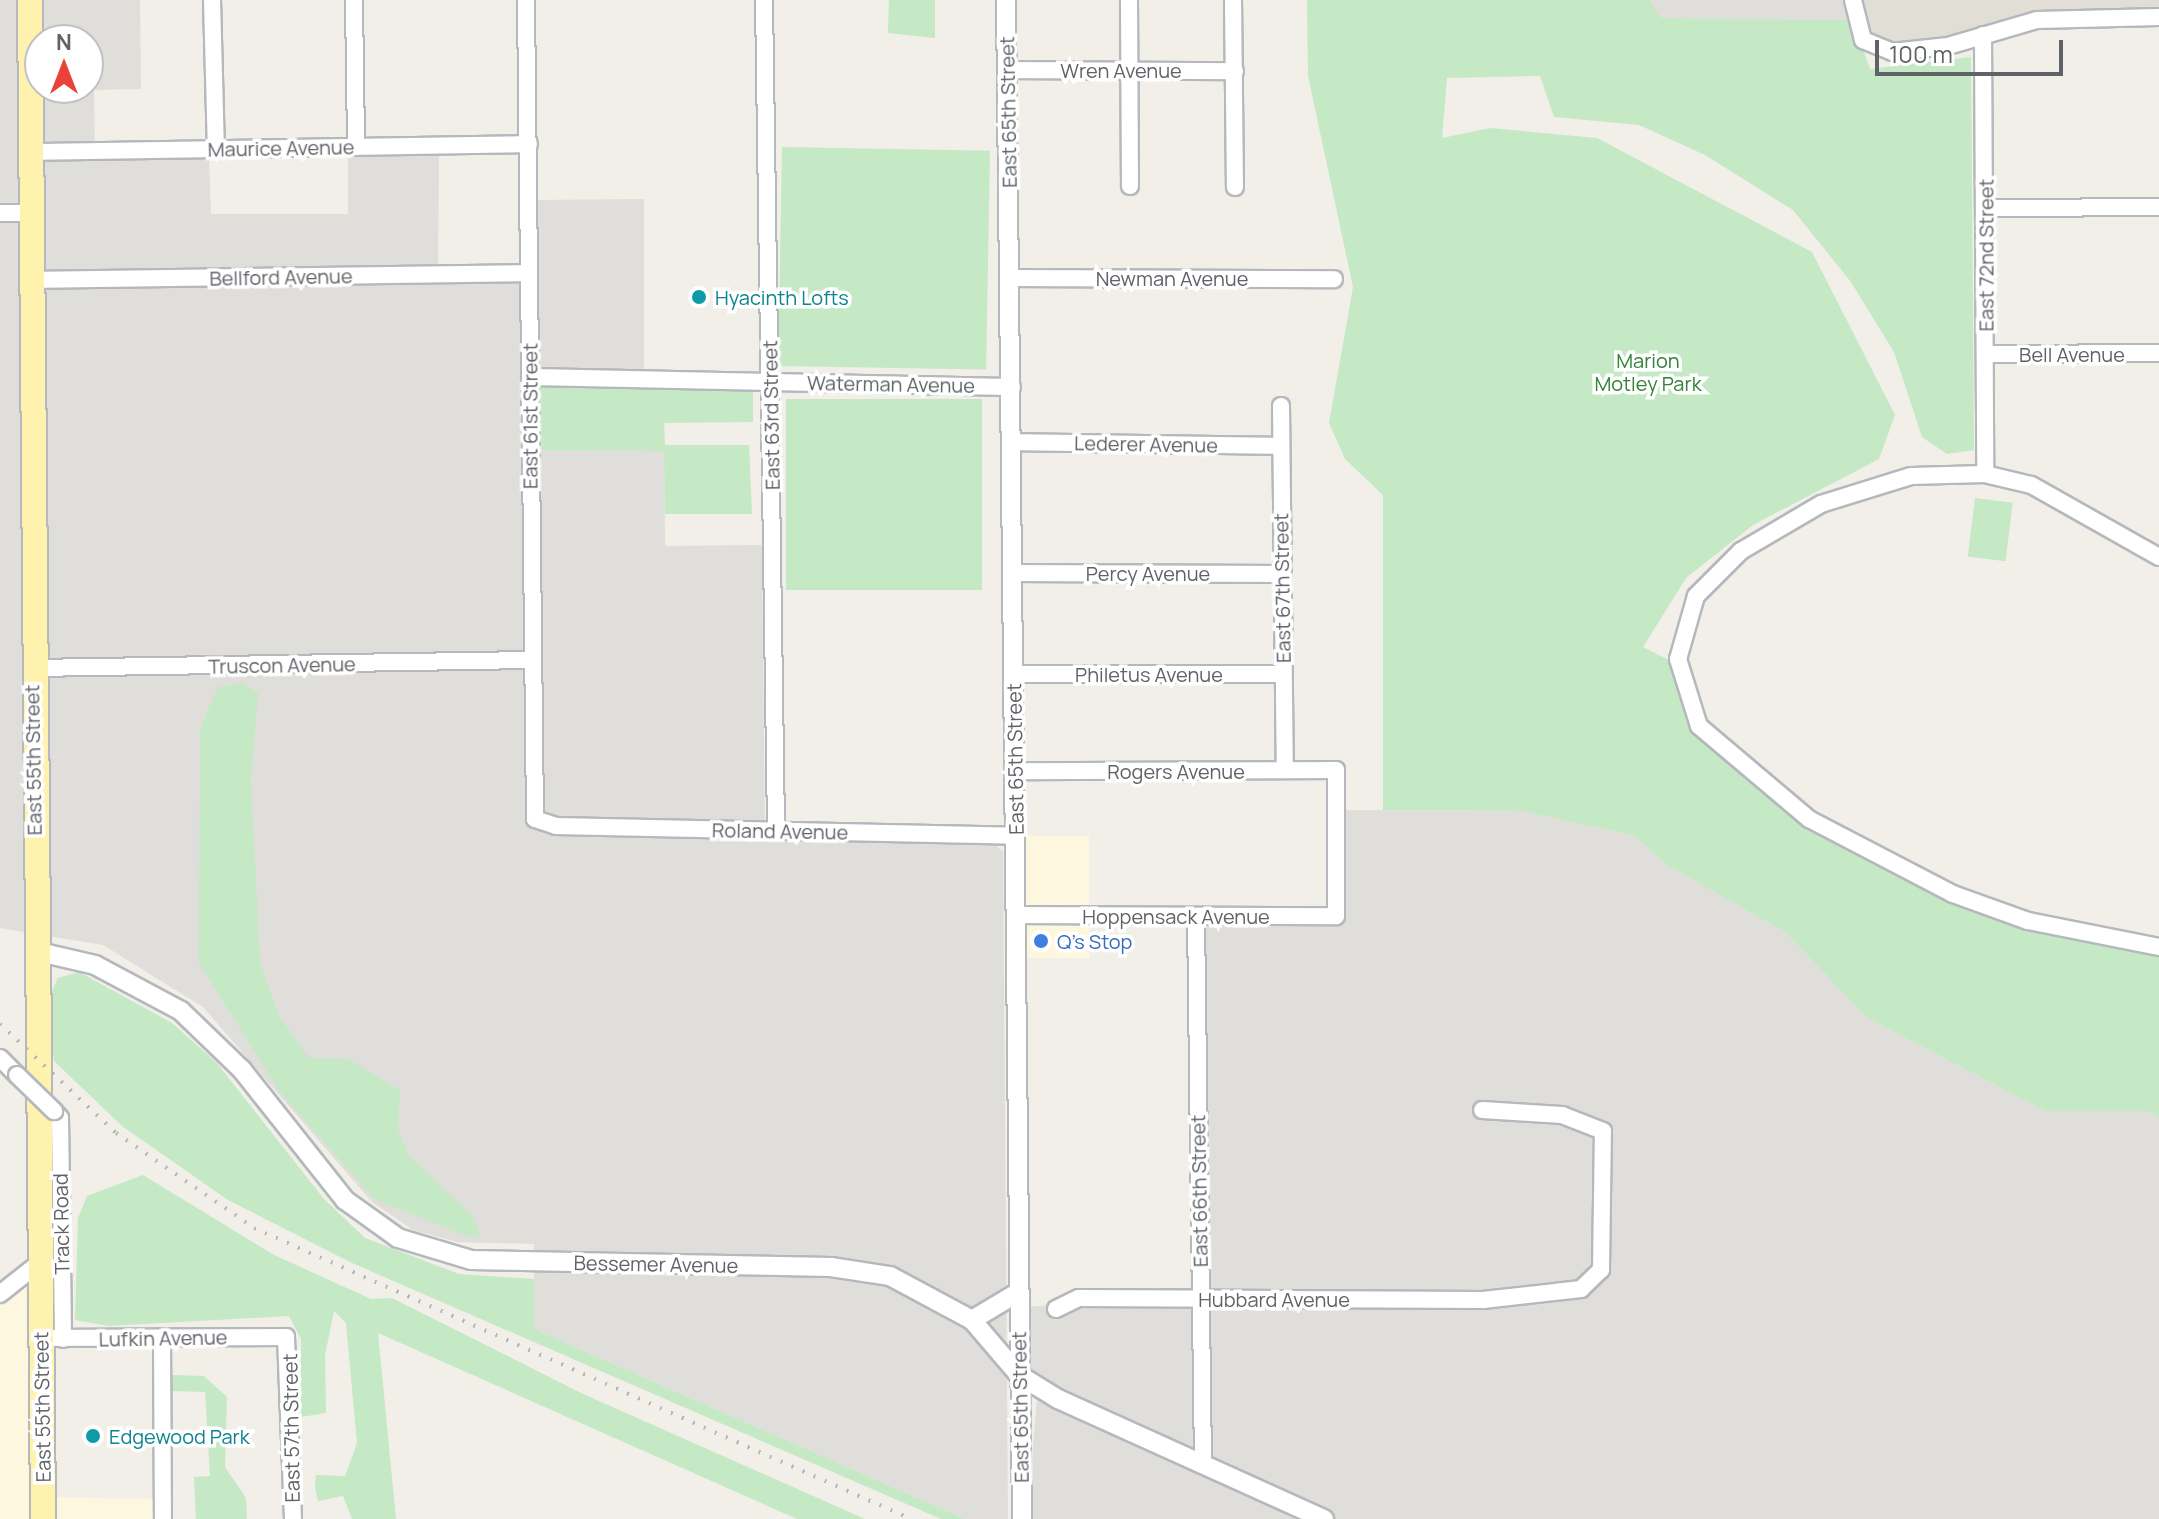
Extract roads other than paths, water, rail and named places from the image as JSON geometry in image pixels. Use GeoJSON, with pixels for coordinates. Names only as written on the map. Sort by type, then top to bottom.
{"type":"FeatureCollection","features":[{"type":"Feature","properties":{"kind":"main road","name":"East 55th Street"},"geometry":{"type":"LineString","coordinates":[[30,0],[33,152],[32,668],[39,1263],[52,1339],[43,1519]]}},
{"type":"Feature","properties":{"kind":"street"},"geometry":{"type":"LineString","coordinates":[[212,0],[216,149]]}},
{"type":"Feature","properties":{"kind":"street"},"geometry":{"type":"LineString","coordinates":[[354,0],[356,147]]}},
{"type":"Feature","properties":{"kind":"street","name":"East 61st Street"},"geometry":{"type":"LineString","coordinates":[[526,0],[533,814],[545,825]]}},
{"type":"Feature","properties":{"kind":"street","name":"East 63rd Street"},"geometry":{"type":"LineString","coordinates":[[764,0],[776,830]]}},
{"type":"Feature","properties":{"kind":"street","name":"East 65th Street"},"geometry":{"type":"LineString","coordinates":[[1006,0],[1016,771],[1017,1293],[1022,1519]]}},
{"type":"Feature","properties":{"kind":"street"},"geometry":{"type":"LineString","coordinates":[[1129,0],[1130,186]]}},
{"type":"Feature","properties":{"kind":"street"},"geometry":{"type":"LineString","coordinates":[[1233,0],[1235,187]]}},
{"type":"Feature","properties":{"kind":"street"},"geometry":{"type":"LineString","coordinates":[[1853,0],[1853,20],[1863,40],[1881,51],[1919,51],[2037,20],[2159,17]]}},
{"type":"Feature","properties":{"kind":"street","name":"East 72nd Street"},"geometry":{"type":"LineString","coordinates":[[1983,35],[1987,208],[1985,474]]}},
{"type":"Feature","properties":{"kind":"street","name":"Wren Avenue"},"geometry":{"type":"LineString","coordinates":[[1007,70],[1235,71]]}},
{"type":"Feature","properties":{"kind":"street","name":"Maurice Avenue"},"geometry":{"type":"LineString","coordinates":[[33,152],[529,144]]}},
{"type":"Feature","properties":{"kind":"street"},"geometry":{"type":"LineString","coordinates":[[1987,208],[2159,207]]}},
{"type":"Feature","properties":{"kind":"street"},"geometry":{"type":"LineString","coordinates":[[0,213],[32,213]]}},
{"type":"Feature","properties":{"kind":"street","name":"Bellford Avenue"},"geometry":{"type":"LineString","coordinates":[[33,280],[529,273]]}},
{"type":"Feature","properties":{"kind":"street","name":"Newman Avenue"},"geometry":{"type":"LineString","coordinates":[[1011,278],[1334,279]]}},
{"type":"Feature","properties":{"kind":"street","name":"Bell Avenue"},"geometry":{"type":"LineString","coordinates":[[1986,354],[2159,353]]}},
{"type":"Feature","properties":{"kind":"street","name":"Waterman Avenue"},"geometry":{"type":"LineString","coordinates":[[530,377],[1012,387]]}},
{"type":"Feature","properties":{"kind":"street","name":"East 67th Street"},"geometry":{"type":"LineString","coordinates":[[1281,406],[1285,770]]}},
{"type":"Feature","properties":{"kind":"street","name":"Lederer Avenue"},"geometry":{"type":"LineString","coordinates":[[1011,442],[1281,446]]}},
{"type":"Feature","properties":{"kind":"street"},"geometry":{"type":"LineString","coordinates":[[2159,557],[2052,493],[1985,474],[1911,476],[1852,492],[1785,523],[1712,577],[1679,642],[1681,680],[1699,726],[1809,819],[1953,894],[2028,921],[2159,947]]}},
{"type":"Feature","properties":{"kind":"street","name":"Percy Avenue"},"geometry":{"type":"LineString","coordinates":[[1013,573],[1282,574]]}},
{"type":"Feature","properties":{"kind":"street","name":"Truscon Avenue"},"geometry":{"type":"LineString","coordinates":[[32,668],[532,660]]}},
{"type":"Feature","properties":{"kind":"street","name":"Philetus Avenue"},"geometry":{"type":"LineString","coordinates":[[1014,674],[1283,674]]}},
{"type":"Feature","properties":{"kind":"street","name":"Rogers Avenue"},"geometry":{"type":"LineString","coordinates":[[1016,771],[1336,770],[1336,916]]}},
{"type":"Feature","properties":{"kind":"street","name":"Roland Avenue"},"geometry":{"type":"LineString","coordinates":[[545,825],[1016,836]]}},
{"type":"Feature","properties":{"kind":"street","name":"Hoppensack Avenue"},"geometry":{"type":"LineString","coordinates":[[1016,915],[1336,916]]}},
{"type":"Feature","properties":{"kind":"street","name":"East 66th Street"},"geometry":{"type":"LineString","coordinates":[[1196,916],[1203,1465]]}},
{"type":"Feature","properties":{"kind":"street","name":"Bessemer Avenue"},"geometry":{"type":"LineString","coordinates":[[35,951],[95,965],[181,1011],[242,1070],[345,1200],[422,1248],[490,1261],[860,1270],[916,1286],[972,1320],[1019,1375],[1203,1465],[1324,1519]]}},
{"type":"Feature","properties":{"kind":"street","name":"Track Road"},"geometry":{"type":"LineString","coordinates":[[0,1058],[60,1118],[52,1339]]}},
{"type":"Feature","properties":{"kind":"street","name":"Hubbard Avenue"},"geometry":{"type":"LineString","coordinates":[[1056,1309],[1071,1298],[1494,1296],[1581,1289],[1601,1270],[1603,1131],[1562,1115],[1482,1110]]}},
{"type":"Feature","properties":{"kind":"street"},"geometry":{"type":"LineString","coordinates":[[0,1294],[39,1263]]}},
{"type":"Feature","properties":{"kind":"street"},"geometry":{"type":"LineString","coordinates":[[972,1320],[1017,1293]]}},
{"type":"Feature","properties":{"kind":"street"},"geometry":{"type":"LineString","coordinates":[[162,1337],[163,1519]]}},
{"type":"Feature","properties":{"kind":"street","name":"Lufkin Avenue"},"geometry":{"type":"LineString","coordinates":[[52,1339],[286,1337]]}},
{"type":"Feature","properties":{"kind":"street","name":"East 57th Street"},"geometry":{"type":"LineString","coordinates":[[286,1337],[293,1519]]}},
{"type":"Feature","properties":{"kind":"railway"},"geometry":{"type":"LineString","coordinates":[[0,1024],[116,1133],[254,1228],[911,1519]]}},
{"type":"Feature","properties":{"kind":"place","name":"Hyacinth Lofts"},"geometry":{"type":"Point","coordinates":[699,297]}},
{"type":"Feature","properties":{"kind":"place","name":"Q's Stop"},"geometry":{"type":"Point","coordinates":[1041,941]}},
{"type":"Feature","properties":{"kind":"place","name":"Edgewood Park"},"geometry":{"type":"Point","coordinates":[93,1436]}},
{"type":"Feature","properties":{"kind":"park label","name":"Marion Motley Park"},"geometry":{"type":"Point","coordinates":[1648,372]}}]}
